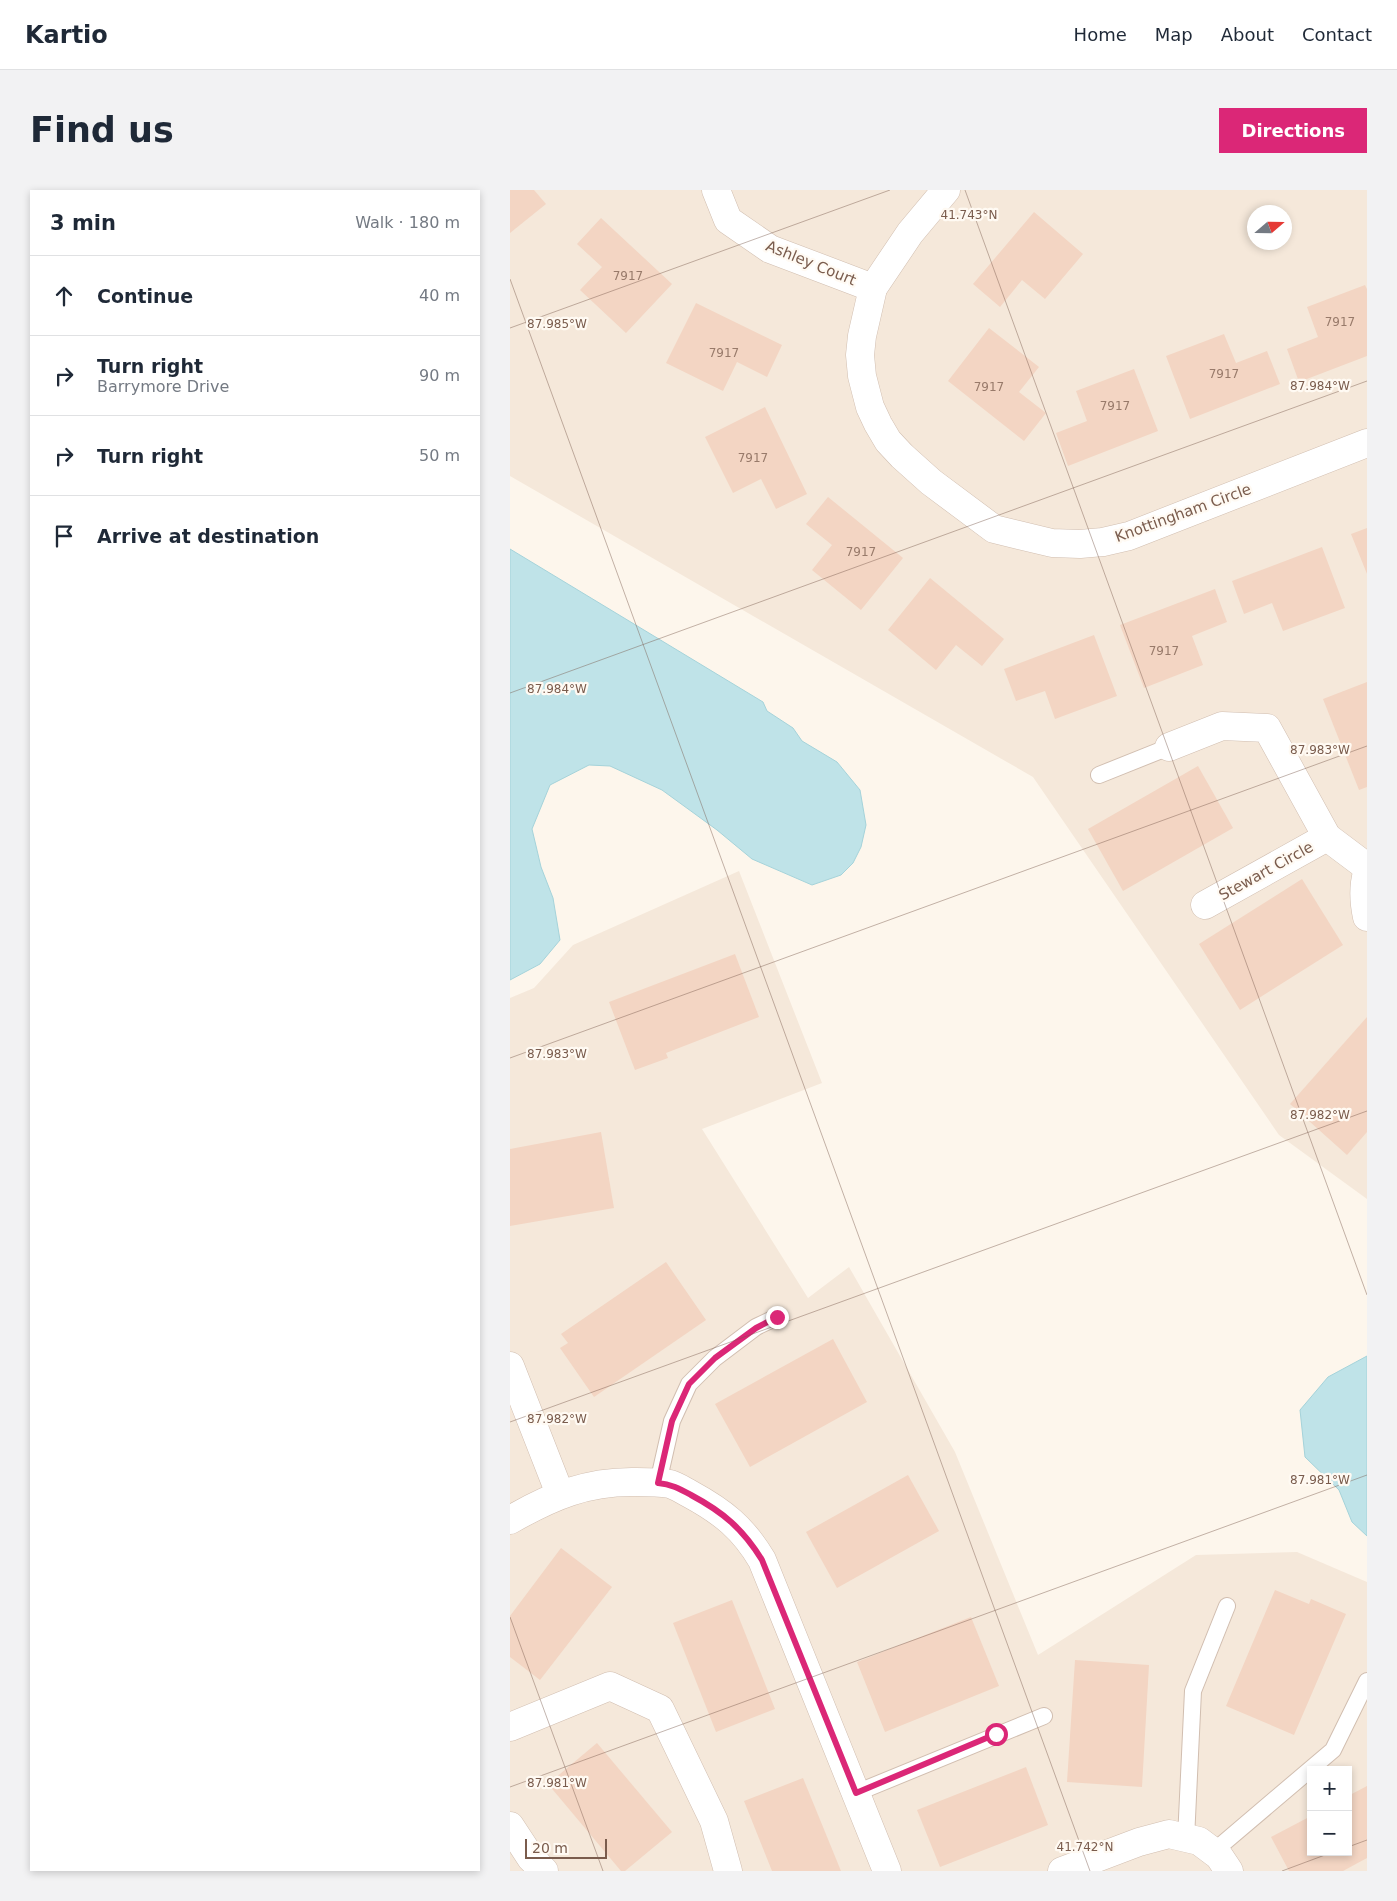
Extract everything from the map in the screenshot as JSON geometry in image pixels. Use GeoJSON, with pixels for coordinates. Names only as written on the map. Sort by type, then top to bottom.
{"type":"FeatureCollection","features":[{"type":"Feature","properties":{"kind":"street","name":"Ashley Court"},"geometry":{"type":"LineString","coordinates":[[716,190],[728,220],[770,249],[873,288]]}},
{"type":"Feature","properties":{"kind":"street","name":"Knottingham Circle"},"geometry":{"type":"LineString","coordinates":[[946,190],[910,233],[873,288],[862,336],[860,355],[862,376],[870,407],[888,441],[931,482],[994,529],[1052,543],[1080,544],[1103,542],[1129,536],[1367,443]]}},
{"type":"Feature","properties":{"kind":"street","name":"Stewart Circle"},"geometry":{"type":"LineString","coordinates":[[1169,747],[1222,726],[1267,728],[1328,838],[1367,867]]}},
{"type":"Feature","properties":{"kind":"street","name":"Stewart Circle"},"geometry":{"type":"LineString","coordinates":[[1205,905],[1328,838]]}},
{"type":"Feature","properties":{"kind":"street"},"geometry":{"type":"LineString","coordinates":[[1367,873],[1364,907],[1367,917]]}},
{"type":"Feature","properties":{"kind":"street"},"geometry":{"type":"LineString","coordinates":[[510,1366],[560,1494]]}},
{"type":"Feature","properties":{"kind":"street"},"geometry":{"type":"LineString","coordinates":[[510,1520],[560,1494],[594,1484],[622,1482],[671,1484],[716,1508],[751,1542],[762,1560],[887,1871]]}},
{"type":"Feature","properties":{"kind":"street"},"geometry":{"type":"LineString","coordinates":[[510,1727],[610,1686],[660,1709],[714,1821],[728,1871]]}},
{"type":"Feature","properties":{"kind":"street"},"geometry":{"type":"LineString","coordinates":[[510,1826],[531,1858],[544,1871]]}},
{"type":"Feature","properties":{"kind":"street"},"geometry":{"type":"LineString","coordinates":[[1062,1871],[1139,1842],[1169,1834],[1199,1841],[1221,1861]]}},
{"type":"Feature","properties":{"kind":"lane"},"geometry":{"type":"LineString","coordinates":[[1099,775],[1169,747]]}},
{"type":"Feature","properties":{"kind":"lane"},"geometry":{"type":"LineString","coordinates":[[658,1483],[672,1421],[689,1384],[715,1358],[756,1328],[777,1317]]}},
{"type":"Feature","properties":{"kind":"lane"},"geometry":{"type":"LineString","coordinates":[[1186,1839],[1194,1691],[1227,1606]]}},
{"type":"Feature","properties":{"kind":"lane"},"geometry":{"type":"LineString","coordinates":[[1221,1861],[1333,1750],[1367,1681]]}},
{"type":"Feature","properties":{"kind":"lane"},"geometry":{"type":"LineString","coordinates":[[856,1793],[1044,1716]]}},
{"type":"Feature","properties":{"kind":"shaded area"},"geometry":{"type":"Polygon","coordinates":[[[510,190],[1367,190],[1367,1199],[1279,1135],[1033,777],[510,476],[510,190]]]}},
{"type":"Feature","properties":{"kind":"shaded area"},"geometry":{"type":"Polygon","coordinates":[[[739,871],[822,1083],[702,1129],[808,1298],[849,1267],[955,1452],[1038,1655],[1196,1555],[1297,1552],[1367,1582],[1367,1871],[510,1871],[510,998],[534,988],[573,945],[739,871]]]}},
{"type":"Feature","properties":{"kind":"water"},"geometry":{"type":"Polygon","coordinates":[[[510,549],[763,702],[767,711],[793,728],[802,741],[837,762],[860,790],[866,825],[861,847],[853,863],[841,875],[812,885],[752,859],[717,830],[662,790],[610,766],[589,765],[550,785],[532,829],[541,867],[553,898],[560,940],[540,964],[510,980],[510,549]]]}},
{"type":"Feature","properties":{"kind":"water"},"geometry":{"type":"Polygon","coordinates":[[[1367,1356],[1367,1536],[1352,1522],[1339,1490],[1305,1457],[1300,1410],[1328,1377],[1367,1356]]]}},
{"type":"Feature","properties":{"kind":"building"},"geometry":{"type":"Polygon","coordinates":[[[510,190],[534,190],[546,204],[510,233],[510,190]]]}},
{"type":"Feature","properties":{"kind":"building"},"geometry":{"type":"Polygon","coordinates":[[[1034,212],[1083,254],[1045,299],[1022,280],[1000,307],[973,284],[1034,212]]]}},
{"type":"Feature","properties":{"kind":"building"},"geometry":{"type":"Polygon","coordinates":[[[601,218],[672,284],[626,333],[580,290],[602,267],[577,244],[601,218]]]}},
{"type":"Feature","properties":{"kind":"building"},"geometry":{"type":"Polygon","coordinates":[[[1365,285],[1367,289],[1367,356],[1299,382],[1287,349],[1318,337],[1307,307],[1365,285]]]}},
{"type":"Feature","properties":{"kind":"building"},"geometry":{"type":"Polygon","coordinates":[[[696,303],[782,345],[767,377],[737,362],[723,391],[666,363],[696,303]]]}},
{"type":"Feature","properties":{"kind":"building"},"geometry":{"type":"Polygon","coordinates":[[[989,328],[1039,367],[1019,392],[1046,413],[1024,441],[948,381],[989,328]]]}},
{"type":"Feature","properties":{"kind":"building"},"geometry":{"type":"Polygon","coordinates":[[[1224,334],[1236,363],[1267,351],[1280,384],[1190,419],[1166,356],[1224,334]]]}},
{"type":"Feature","properties":{"kind":"building"},"geometry":{"type":"Polygon","coordinates":[[[1134,369],[1158,431],[1068,466],[1056,433],[1087,421],[1076,391],[1134,369]]]}},
{"type":"Feature","properties":{"kind":"building"},"geometry":{"type":"Polygon","coordinates":[[[765,407],[807,494],[776,509],[761,479],[733,493],[705,437],[765,407]]]}},
{"type":"Feature","properties":{"kind":"building"},"geometry":{"type":"Polygon","coordinates":[[[828,497],[903,558],[861,610],[812,570],[832,545],[806,524],[828,497]]]}},
{"type":"Feature","properties":{"kind":"building"},"geometry":{"type":"Polygon","coordinates":[[[1367,528],[1367,574],[1351,534],[1367,528]]]}},
{"type":"Feature","properties":{"kind":"building"},"geometry":{"type":"Polygon","coordinates":[[[1322,547],[1345,608],[1283,631],[1272,603],[1244,614],[1232,581],[1322,547]]]}},
{"type":"Feature","properties":{"kind":"building"},"geometry":{"type":"Polygon","coordinates":[[[930,578],[1004,639],[982,666],[956,645],[936,670],[888,630],[930,578]]]}},
{"type":"Feature","properties":{"kind":"building"},"geometry":{"type":"Polygon","coordinates":[[[1215,589],[1227,622],[1192,636],[1203,665],[1144,688],[1120,625],[1215,589]]]}},
{"type":"Feature","properties":{"kind":"building"},"geometry":{"type":"Polygon","coordinates":[[[1094,635],[1117,696],[1055,719],[1045,691],[1016,701],[1004,669],[1094,635]]]}},
{"type":"Feature","properties":{"kind":"building"},"geometry":{"type":"Polygon","coordinates":[[[1367,682],[1367,787],[1359,790],[1323,699],[1367,682]]]}},
{"type":"Feature","properties":{"kind":"building"},"geometry":{"type":"Polygon","coordinates":[[[1198,766],[1233,828],[1123,891],[1088,829],[1198,766]]]}},
{"type":"Feature","properties":{"kind":"building"},"geometry":{"type":"Polygon","coordinates":[[[1302,879],[1343,945],[1240,1010],[1199,944],[1302,879]]]}},
{"type":"Feature","properties":{"kind":"building"},"geometry":{"type":"Polygon","coordinates":[[[735,954],[759,1017],[666,1053],[668,1058],[635,1070],[609,1002],[735,954]]]}},
{"type":"Feature","properties":{"kind":"building"},"geometry":{"type":"Polygon","coordinates":[[[1367,1017],[1367,1132],[1347,1155],[1290,1104],[1367,1017]]]}},
{"type":"Feature","properties":{"kind":"building"},"geometry":{"type":"Polygon","coordinates":[[[601,1132],[614,1208],[510,1226],[510,1149],[601,1132]]]}},
{"type":"Feature","properties":{"kind":"building"},"geometry":{"type":"Polygon","coordinates":[[[666,1262],[706,1320],[594,1397],[560,1348],[568,1343],[561,1334],[666,1262]]]}},
{"type":"Feature","properties":{"kind":"building"},"geometry":{"type":"Polygon","coordinates":[[[833,1339],[867,1402],[750,1467],[715,1404],[833,1339]]]}},
{"type":"Feature","properties":{"kind":"building"},"geometry":{"type":"Polygon","coordinates":[[[908,1475],[939,1531],[837,1588],[806,1532],[908,1475]]]}},
{"type":"Feature","properties":{"kind":"building"},"geometry":{"type":"Polygon","coordinates":[[[561,1548],[612,1587],[540,1680],[510,1657],[510,1616],[561,1548]]]}},
{"type":"Feature","properties":{"kind":"building"},"geometry":{"type":"Polygon","coordinates":[[[1275,1590],[1309,1604],[1311,1599],[1346,1614],[1294,1735],[1226,1706],[1275,1590]]]}},
{"type":"Feature","properties":{"kind":"building"},"geometry":{"type":"Polygon","coordinates":[[[732,1600],[775,1709],[716,1732],[673,1623],[732,1600]]]}},
{"type":"Feature","properties":{"kind":"building"},"geometry":{"type":"Polygon","coordinates":[[[971,1617],[999,1686],[885,1732],[857,1662],[971,1617]]]}},
{"type":"Feature","properties":{"kind":"building"},"geometry":{"type":"Polygon","coordinates":[[[1075,1660],[1149,1665],[1142,1787],[1067,1782],[1075,1660]]]}},
{"type":"Feature","properties":{"kind":"building"},"geometry":{"type":"Polygon","coordinates":[[[597,1743],[672,1832],[625,1871],[621,1871],[548,1784],[597,1743]]]}},
{"type":"Feature","properties":{"kind":"building"},"geometry":{"type":"Polygon","coordinates":[[[1026,1767],[1048,1825],[940,1867],[917,1810],[1026,1767]]]}},
{"type":"Feature","properties":{"kind":"building"},"geometry":{"type":"Polygon","coordinates":[[[803,1778],[841,1871],[772,1871],[744,1801],[803,1778]]]}},
{"type":"Feature","properties":{"kind":"building"},"geometry":{"type":"Polygon","coordinates":[[[1367,1786],[1367,1858],[1343,1871],[1289,1871],[1271,1837],[1307,1818],[1307,1856],[1352,1856],[1352,1794],[1367,1786]]]}},
{"type":"Feature","properties":{"kind":"route"},"geometry":{"type":"LineString","coordinates":[[777,1317],[756,1328],[715,1358],[689,1384],[672,1421],[658,1483],[671,1484],[716,1508],[751,1542],[762,1560],[856,1793],[996,1734]]}}]}
